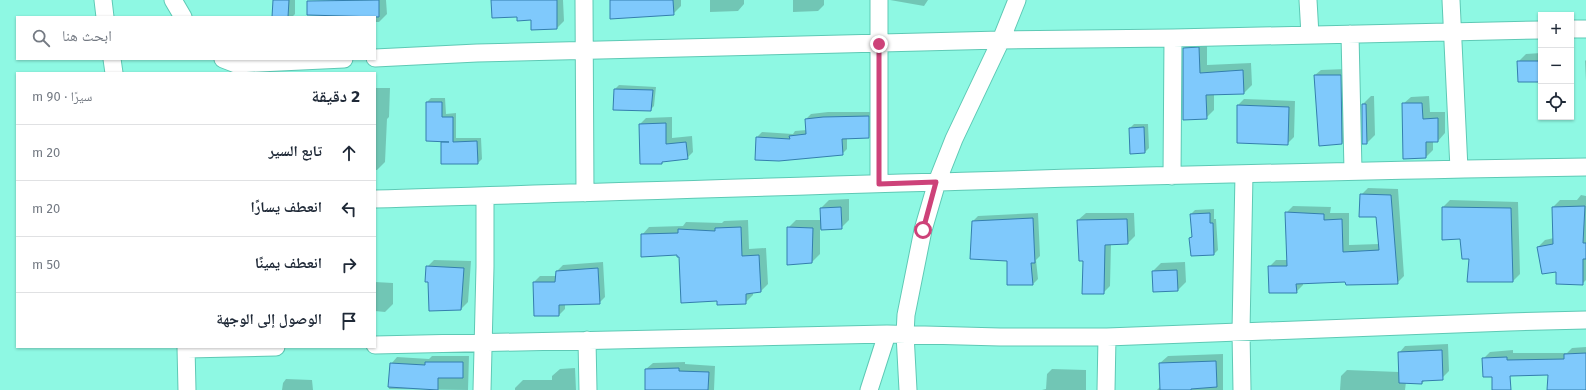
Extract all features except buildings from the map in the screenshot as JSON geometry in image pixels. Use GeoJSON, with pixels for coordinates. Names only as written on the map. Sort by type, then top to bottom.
{"type":"FeatureCollection","features":[{"type":"Feature","properties":{"kind":"street"},"geometry":{"type":"LineString","coordinates":[[103,0],[105,16]]}},
{"type":"Feature","properties":{"kind":"street"},"geometry":{"type":"LineString","coordinates":[[173,0],[183,16]]}},
{"type":"Feature","properties":{"kind":"street"},"geometry":{"type":"LineString","coordinates":[[584,0],[585,192]]}},
{"type":"Feature","properties":{"kind":"street"},"geometry":{"type":"LineString","coordinates":[[878,0],[879,184]]}},
{"type":"Feature","properties":{"kind":"street"},"geometry":{"type":"LineString","coordinates":[[908,390],[905,334],[908,297],[923,230],[936,182],[957,132],[1001,40],[1017,0]]}},
{"type":"Feature","properties":{"kind":"street"},"geometry":{"type":"LineString","coordinates":[[1308,0],[1310,35]]}},
{"type":"Feature","properties":{"kind":"street"},"geometry":{"type":"LineString","coordinates":[[1451,0],[1459,169]]}},
{"type":"Feature","properties":{"kind":"street"},"geometry":{"type":"LineString","coordinates":[[1574,30],[1586,29]]}},
{"type":"Feature","properties":{"kind":"street"},"geometry":{"type":"LineString","coordinates":[[376,58],[477,53],[1001,40],[1538,30]]}},
{"type":"Feature","properties":{"kind":"street"},"geometry":{"type":"LineString","coordinates":[[1350,34],[1354,171]]}},
{"type":"Feature","properties":{"kind":"street"},"geometry":{"type":"LineString","coordinates":[[1172,176],[1173,38]]}},
{"type":"Feature","properties":{"kind":"street"},"geometry":{"type":"LineString","coordinates":[[112,60],[114,72]]}},
{"type":"Feature","properties":{"kind":"street"},"geometry":{"type":"LineString","coordinates":[[226,60],[236,64],[334,64]]}},
{"type":"Feature","properties":{"kind":"street"},"geometry":{"type":"LineString","coordinates":[[376,199],[1354,171],[1586,168]]}},
{"type":"Feature","properties":{"kind":"street"},"geometry":{"type":"LineString","coordinates":[[1242,390],[1241,331],[1244,174]]}},
{"type":"Feature","properties":{"kind":"street"},"geometry":{"type":"LineString","coordinates":[[482,390],[486,267],[486,196]]}},
{"type":"Feature","properties":{"kind":"street"},"geometry":{"type":"LineString","coordinates":[[376,345],[886,334],[1000,337],[1107,337],[1241,331],[1586,320]]}},
{"type":"Feature","properties":{"kind":"street"},"geometry":{"type":"LineString","coordinates":[[869,390],[886,334]]}},
{"type":"Feature","properties":{"kind":"street"},"geometry":{"type":"LineString","coordinates":[[1106,390],[1107,337]]}},
{"type":"Feature","properties":{"kind":"street"},"geometry":{"type":"LineString","coordinates":[[587,340],[588,390]]}},
{"type":"Feature","properties":{"kind":"street"},"geometry":{"type":"LineString","coordinates":[[186,348],[187,390]]}},
{"type":"Feature","properties":{"kind":"route"},"geometry":{"type":"LineString","coordinates":[[879,44],[879,184],[936,182],[923,230]]}}]}
